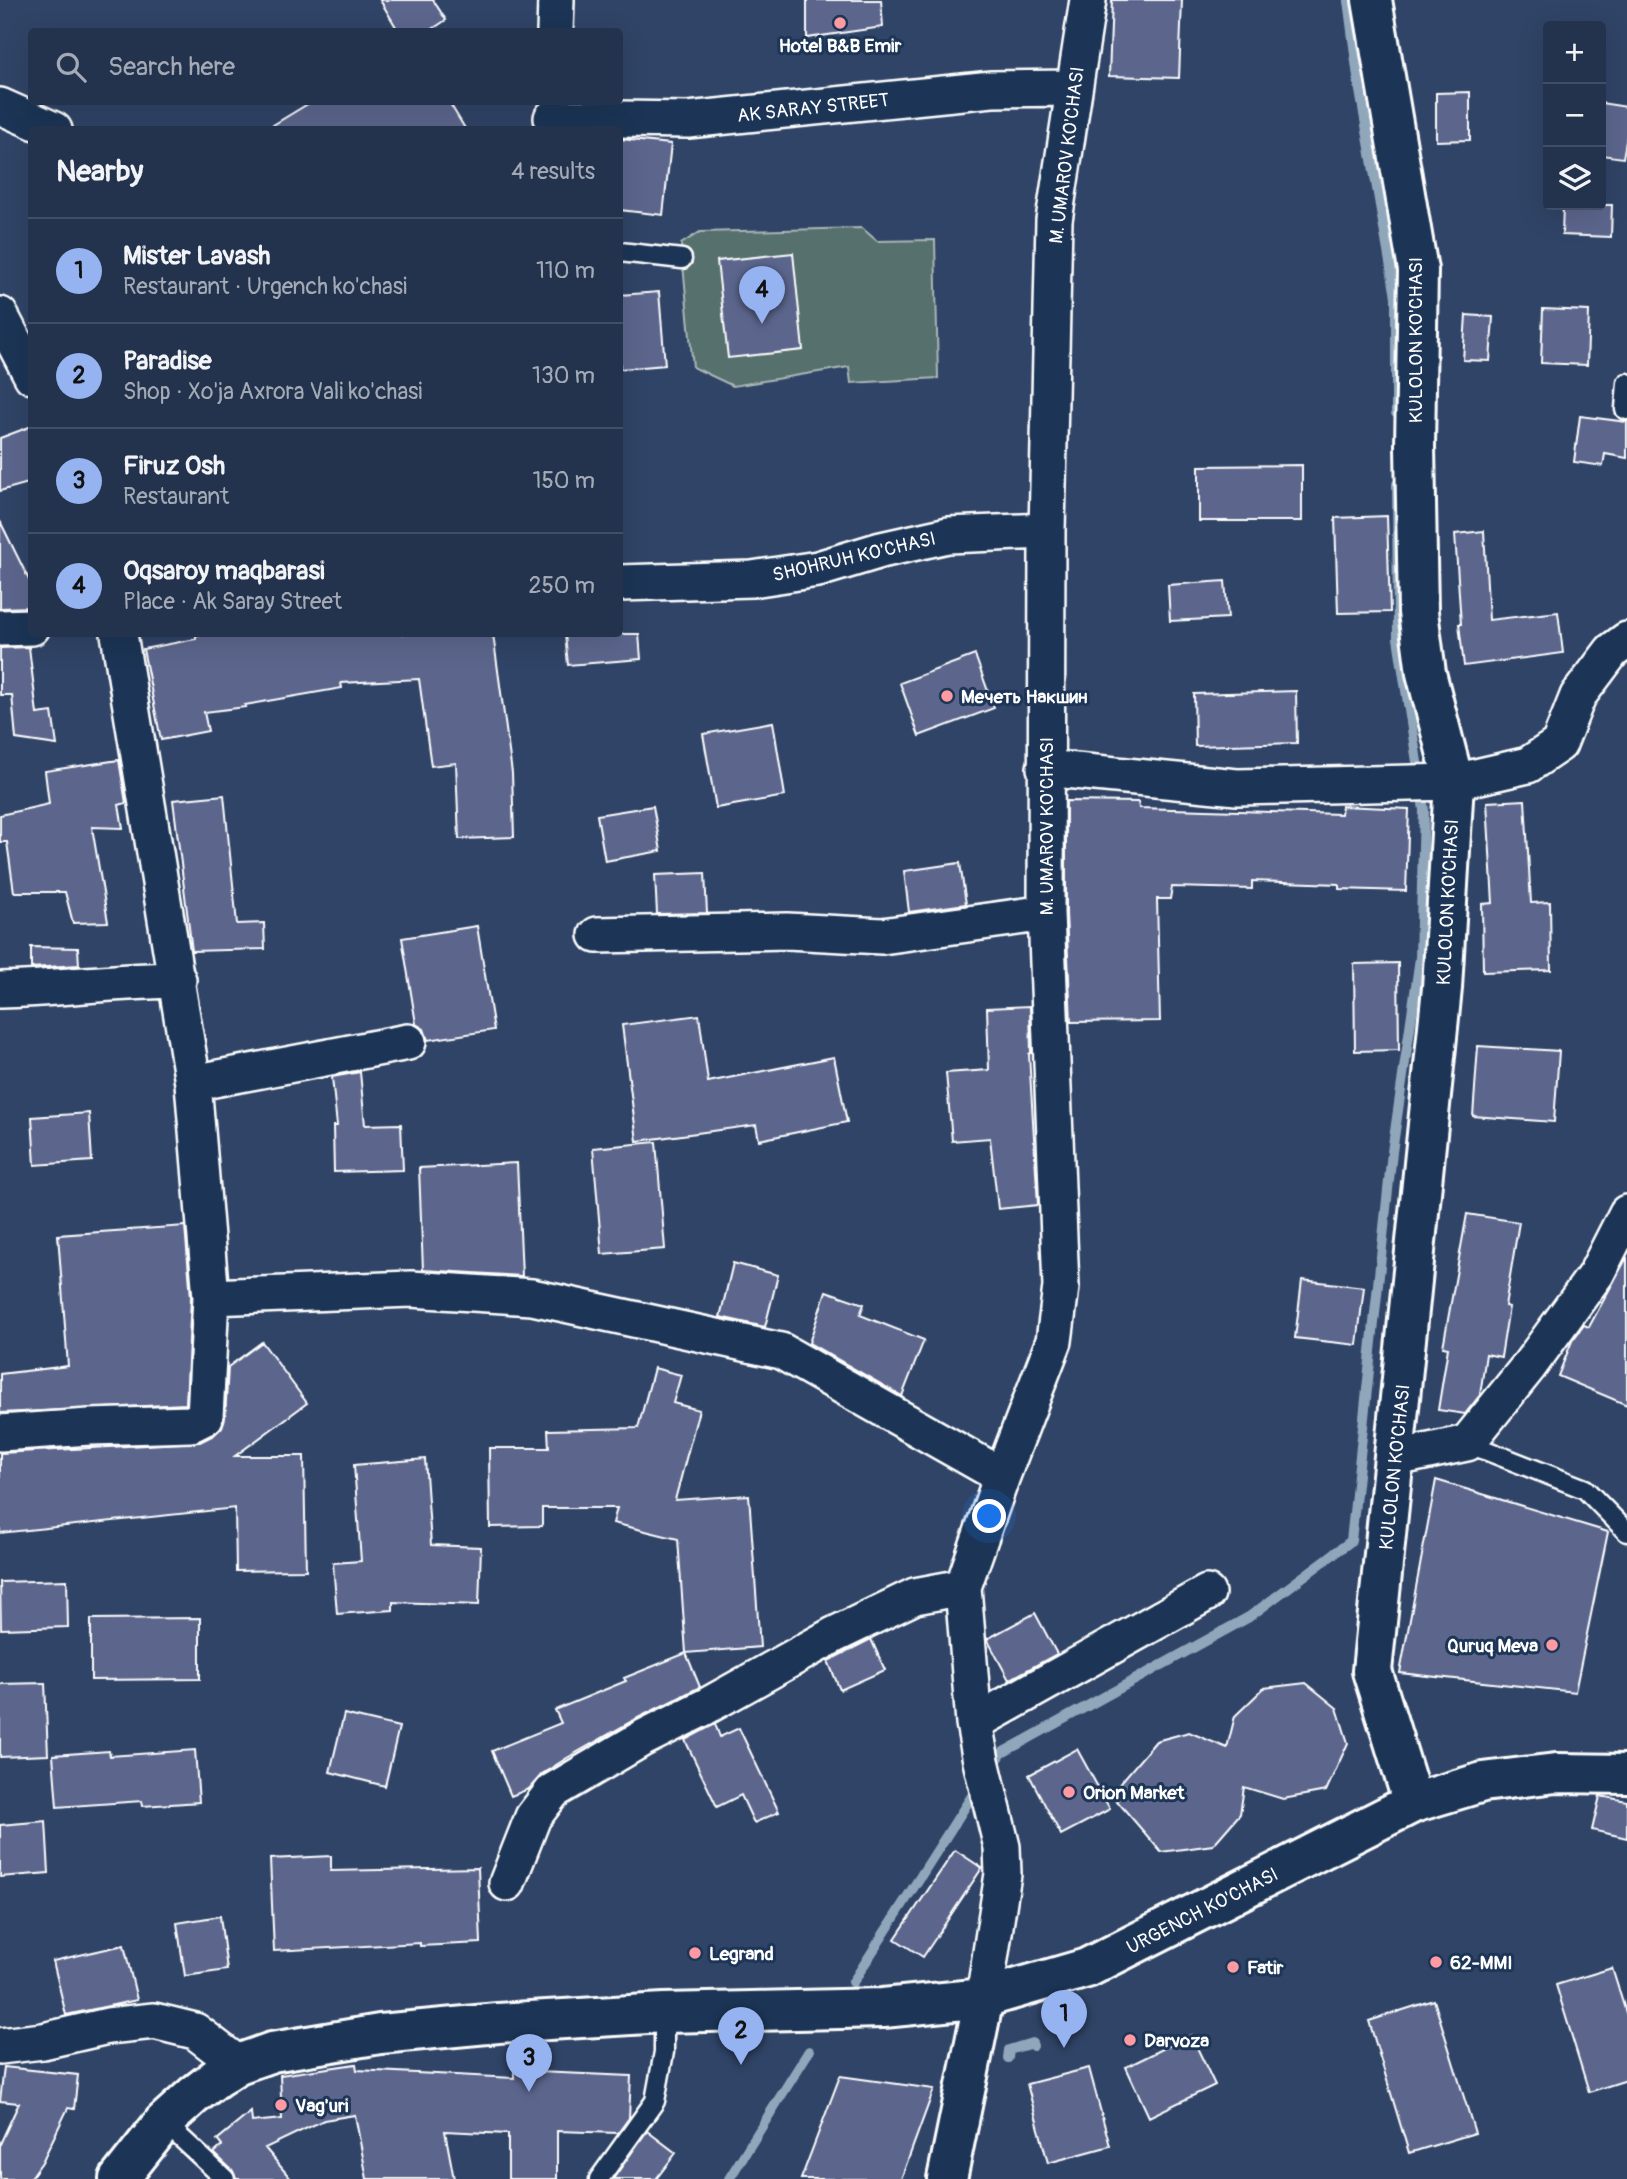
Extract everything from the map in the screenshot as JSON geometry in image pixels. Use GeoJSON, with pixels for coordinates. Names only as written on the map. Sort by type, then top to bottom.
{"type":"FeatureCollection","features":[{"type":"Feature","properties":{"kind":"main road","name":"KULOLON KO'CHASI"},"geometry":{"type":"LineString","coordinates":[[1372,0],[1419,270],[1415,446],[1418,612],[1426,673],[1442,988],[1372,1671],[1413,1803]]}},
{"type":"Feature","properties":{"kind":"main road","name":"URGENCH KO'CHASI"},"geometry":{"type":"LineString","coordinates":[[119,2179],[164,2122],[216,2078],[238,2064],[272,2052],[380,2034],[498,2023],[664,2013],[883,2008],[984,1998],[1087,1968],[1413,1803],[1483,1782],[1556,1773],[1627,1774]]}},
{"type":"Feature","properties":{"kind":"main road"},"geometry":{"type":"LineString","coordinates":[[947,2179],[984,1998]]}},
{"type":"Feature","properties":{"kind":"street"},"geometry":{"type":"LineString","coordinates":[[555,28],[556,0]]}},
{"type":"Feature","properties":{"kind":"street","name":"M. UMAROV KO'CHASI"},"geometry":{"type":"LineString","coordinates":[[963,1587],[1054,1341],[1061,1287],[1046,913],[1047,531],[1054,220],[1088,0]]}},
{"type":"Feature","properties":{"kind":"street","name":"AK SARAY STREET"},"geometry":{"type":"LineString","coordinates":[[551,116],[688,120],[992,89],[1074,88]]}},
{"type":"Feature","properties":{"kind":"street"},"geometry":{"type":"LineString","coordinates":[[0,106],[45,126]]}},
{"type":"Feature","properties":{"kind":"street"},"geometry":{"type":"LineString","coordinates":[[0,315],[28,368]]}},
{"type":"Feature","properties":{"kind":"street","name":"SHOHRUH KO'CHASI"},"geometry":{"type":"LineString","coordinates":[[623,583],[752,579],[818,569],[881,550],[948,535],[1047,531]]}},
{"type":"Feature","properties":{"kind":"street"},"geometry":{"type":"LineString","coordinates":[[0,628],[28,626]]}},
{"type":"Feature","properties":{"kind":"street"},"geometry":{"type":"LineString","coordinates":[[0,1433],[191,1424],[205,1417],[211,1297],[193,1083],[120,637]]}},
{"type":"Feature","properties":{"kind":"street"},"geometry":{"type":"LineString","coordinates":[[1045,768],[1237,787],[1431,783],[1528,765],[1559,744],[1578,696],[1612,651],[1627,640]]}},
{"type":"Feature","properties":{"kind":"street"},"geometry":{"type":"LineString","coordinates":[[597,935],[787,931],[882,936],[1046,913]]}},
{"type":"Feature","properties":{"kind":"street"},"geometry":{"type":"LineString","coordinates":[[0,990],[80,987],[120,981],[178,980]]}},
{"type":"Feature","properties":{"kind":"street"},"geometry":{"type":"LineString","coordinates":[[193,1083],[408,1042]]}},
{"type":"Feature","properties":{"kind":"street"},"geometry":{"type":"LineString","coordinates":[[1395,1458],[1467,1443],[1529,1366],[1596,1274],[1627,1213]]}},
{"type":"Feature","properties":{"kind":"street"},"geometry":{"type":"LineString","coordinates":[[211,1297],[411,1289],[532,1297],[781,1351],[1002,1476]]}},
{"type":"Feature","properties":{"kind":"street"},"geometry":{"type":"LineString","coordinates":[[507,1883],[533,1817],[553,1791],[643,1738],[705,1707],[834,1635],[915,1596],[963,1587],[974,1723],[1002,1847],[1003,1874],[984,1998]]}},
{"type":"Feature","properties":{"kind":"street"},"geometry":{"type":"LineString","coordinates":[[974,1723],[1207,1593]]}},
{"type":"Feature","properties":{"kind":"street"},"geometry":{"type":"LineString","coordinates":[[0,2046],[43,2041],[108,2026],[153,2021],[195,2031],[238,2064]]}},
{"type":"Feature","properties":{"kind":"lane"},"geometry":{"type":"LineString","coordinates":[[623,252],[682,259]]}},
{"type":"Feature","properties":{"kind":"lane"},"geometry":{"type":"LineString","coordinates":[[1627,383],[1627,410]]}},
{"type":"Feature","properties":{"kind":"lane"},"geometry":{"type":"LineString","coordinates":[[1467,1443],[1585,1489],[1627,1532]]}},
{"type":"Feature","properties":{"kind":"lane"},"geometry":{"type":"LineString","coordinates":[[599,2179],[655,2101],[664,2052],[664,2013]]}},
{"type":"Feature","properties":{"kind":"lane"},"geometry":{"type":"LineString","coordinates":[[164,2122],[225,2179]]}},
{"type":"Feature","properties":{"kind":"green space"},"geometry":{"type":"Polygon","coordinates":[[[862,228],[877,241],[935,240],[938,378],[851,383],[849,367],[733,386],[693,367],[681,244],[700,232],[862,228]]]}},
{"type":"Feature","properties":{"kind":"building"},"geometry":{"type":"Polygon","coordinates":[[[380,0],[433,0],[446,20],[434,28],[397,28],[380,0]]]}},
{"type":"Feature","properties":{"kind":"building","name":"Hotel B&B Emir"},"geometry":{"type":"Polygon","coordinates":[[[807,0],[881,0],[883,27],[807,38],[807,0]]]}},
{"type":"Feature","properties":{"kind":"building"},"geometry":{"type":"Polygon","coordinates":[[[1112,0],[1182,0],[1179,78],[1109,76],[1112,0]]]}},
{"type":"Feature","properties":{"kind":"building"},"geometry":{"type":"Polygon","coordinates":[[[1470,92],[1470,140],[1436,141],[1436,93],[1470,92]]]}},
{"type":"Feature","properties":{"kind":"building"},"geometry":{"type":"Polygon","coordinates":[[[1606,104],[1627,107],[1627,136],[1623,158],[1606,156],[1606,104]]]}},
{"type":"Feature","properties":{"kind":"building"},"geometry":{"type":"Polygon","coordinates":[[[306,105],[451,105],[464,126],[272,126],[306,105]]]}},
{"type":"Feature","properties":{"kind":"building"},"geometry":{"type":"Polygon","coordinates":[[[623,139],[671,144],[663,215],[623,210],[623,139]]]}},
{"type":"Feature","properties":{"kind":"building"},"geometry":{"type":"Polygon","coordinates":[[[1606,205],[1612,205],[1611,237],[1562,235],[1563,210],[1606,210],[1606,205]]]}},
{"type":"Feature","properties":{"kind":"building"},"geometry":{"type":"Polygon","coordinates":[[[793,253],[803,350],[728,358],[717,261],[793,253]]]}},
{"type":"Feature","properties":{"kind":"building"},"geometry":{"type":"Polygon","coordinates":[[[659,292],[665,365],[623,369],[623,295],[659,292]]]}},
{"type":"Feature","properties":{"kind":"building"},"geometry":{"type":"Polygon","coordinates":[[[1543,309],[1589,311],[1587,365],[1541,363],[1543,309]]]}},
{"type":"Feature","properties":{"kind":"building"},"geometry":{"type":"Polygon","coordinates":[[[1466,315],[1493,317],[1490,361],[1463,360],[1466,315]]]}},
{"type":"Feature","properties":{"kind":"building"},"geometry":{"type":"Polygon","coordinates":[[[1580,416],[1627,422],[1627,458],[1605,454],[1603,466],[1574,462],[1580,416]]]}},
{"type":"Feature","properties":{"kind":"building"},"geometry":{"type":"Polygon","coordinates":[[[28,428],[28,483],[0,491],[0,438],[28,428]]]}},
{"type":"Feature","properties":{"kind":"building"},"geometry":{"type":"Polygon","coordinates":[[[1302,465],[1302,521],[1199,521],[1199,466],[1302,465]]]}},
{"type":"Feature","properties":{"kind":"building"},"geometry":{"type":"Polygon","coordinates":[[[1387,516],[1390,612],[1338,613],[1335,518],[1387,516]]]}},
{"type":"Feature","properties":{"kind":"building"},"geometry":{"type":"Polygon","coordinates":[[[0,521],[28,578],[28,607],[0,608],[0,521]]]}},
{"type":"Feature","properties":{"kind":"building"},"geometry":{"type":"Polygon","coordinates":[[[1484,531],[1489,620],[1558,612],[1563,653],[1464,666],[1459,624],[1455,534],[1484,531]]]}},
{"type":"Feature","properties":{"kind":"building"},"geometry":{"type":"Polygon","coordinates":[[[1225,581],[1228,618],[1170,621],[1168,585],[1225,581]]]}},
{"type":"Feature","properties":{"kind":"building"},"geometry":{"type":"Polygon","coordinates":[[[623,634],[639,634],[641,659],[568,665],[565,637],[623,637],[623,634]]]}},
{"type":"Feature","properties":{"kind":"building"},"geometry":{"type":"Polygon","coordinates":[[[493,637],[512,773],[514,837],[459,839],[456,763],[431,766],[419,679],[341,683],[342,688],[245,705],[246,707],[204,712],[208,731],[161,740],[143,649],[196,639],[493,637]]]}},
{"type":"Feature","properties":{"kind":"building"},"geometry":{"type":"Polygon","coordinates":[[[29,647],[37,714],[52,712],[57,745],[16,739],[12,695],[0,695],[0,648],[29,647]]]}},
{"type":"Feature","properties":{"kind":"building","name":"Мечеть Накшин"},"geometry":{"type":"Polygon","coordinates":[[[975,655],[994,708],[919,736],[900,683],[975,655]]]}},
{"type":"Feature","properties":{"kind":"building"},"geometry":{"type":"Polygon","coordinates":[[[1296,691],[1297,743],[1195,746],[1194,694],[1296,691]]]}},
{"type":"Feature","properties":{"kind":"building"},"geometry":{"type":"Polygon","coordinates":[[[773,722],[785,796],[716,808],[703,734],[773,722]]]}},
{"type":"Feature","properties":{"kind":"building"},"geometry":{"type":"Polygon","coordinates":[[[119,760],[126,803],[119,805],[123,828],[92,827],[108,922],[73,923],[65,892],[14,892],[7,842],[0,842],[0,815],[49,804],[45,771],[119,760]]]}},
{"type":"Feature","properties":{"kind":"building"},"geometry":{"type":"Polygon","coordinates":[[[224,795],[237,924],[264,923],[265,949],[192,951],[173,800],[224,795]]]}},
{"type":"Feature","properties":{"kind":"building"},"geometry":{"type":"Polygon","coordinates":[[[1525,800],[1531,903],[1550,902],[1551,970],[1483,972],[1482,904],[1493,903],[1487,802],[1525,800]]]}},
{"type":"Feature","properties":{"kind":"building"},"geometry":{"type":"Polygon","coordinates":[[[1066,801],[1138,802],[1139,808],[1341,814],[1342,806],[1409,809],[1406,891],[1339,889],[1339,884],[1252,881],[1252,889],[1172,887],[1170,899],[1157,899],[1160,1021],[1071,1022],[1066,913],[1066,801]]]}},
{"type":"Feature","properties":{"kind":"building"},"geometry":{"type":"Polygon","coordinates":[[[653,806],[661,851],[605,861],[597,815],[653,806]]]}},
{"type":"Feature","properties":{"kind":"building"},"geometry":{"type":"Polygon","coordinates":[[[960,863],[966,904],[909,912],[904,871],[960,863]]]}},
{"type":"Feature","properties":{"kind":"building"},"geometry":{"type":"Polygon","coordinates":[[[705,873],[707,913],[657,914],[655,875],[705,873]]]}},
{"type":"Feature","properties":{"kind":"building"},"geometry":{"type":"Polygon","coordinates":[[[477,926],[494,1030],[428,1040],[424,1029],[416,1024],[402,938],[477,926]]]}},
{"type":"Feature","properties":{"kind":"building"},"geometry":{"type":"Polygon","coordinates":[[[31,947],[78,948],[79,965],[31,968],[31,947]]]}},
{"type":"Feature","properties":{"kind":"building"},"geometry":{"type":"Polygon","coordinates":[[[1398,963],[1399,1050],[1355,1051],[1354,964],[1398,963]]]}},
{"type":"Feature","properties":{"kind":"building"},"geometry":{"type":"Polygon","coordinates":[[[1030,1006],[1029,1054],[1038,1205],[998,1209],[990,1138],[952,1141],[946,1073],[989,1070],[987,1008],[1030,1006]]]}},
{"type":"Feature","properties":{"kind":"building"},"geometry":{"type":"Polygon","coordinates":[[[699,1015],[708,1082],[834,1057],[847,1122],[759,1140],[756,1125],[637,1141],[622,1025],[699,1015]]]}},
{"type":"Feature","properties":{"kind":"building"},"geometry":{"type":"Polygon","coordinates":[[[1478,1046],[1559,1051],[1554,1122],[1473,1116],[1478,1046]]]}},
{"type":"Feature","properties":{"kind":"building"},"geometry":{"type":"Polygon","coordinates":[[[360,1072],[365,1125],[401,1124],[403,1170],[334,1172],[333,1126],[337,1126],[332,1077],[360,1072]]]}},
{"type":"Feature","properties":{"kind":"building"},"geometry":{"type":"Polygon","coordinates":[[[89,1113],[92,1161],[35,1165],[32,1117],[89,1113]]]}},
{"type":"Feature","properties":{"kind":"building"},"geometry":{"type":"Polygon","coordinates":[[[656,1142],[665,1249],[602,1254],[593,1148],[656,1142]]]}},
{"type":"Feature","properties":{"kind":"building"},"geometry":{"type":"Polygon","coordinates":[[[517,1163],[522,1276],[423,1270],[419,1168],[517,1163]]]}},
{"type":"Feature","properties":{"kind":"building"},"geometry":{"type":"Polygon","coordinates":[[[1467,1214],[1519,1222],[1505,1306],[1509,1307],[1501,1357],[1486,1354],[1480,1395],[1465,1414],[1438,1410],[1448,1348],[1443,1347],[1467,1214]]]}},
{"type":"Feature","properties":{"kind":"building"},"geometry":{"type":"Polygon","coordinates":[[[185,1226],[191,1297],[186,1404],[0,1413],[0,1374],[68,1366],[58,1235],[185,1226]]]}},
{"type":"Feature","properties":{"kind":"building"},"geometry":{"type":"Polygon","coordinates":[[[1627,1257],[1627,1405],[1558,1376],[1572,1341],[1584,1325],[1589,1327],[1627,1257]]]}},
{"type":"Feature","properties":{"kind":"building"},"geometry":{"type":"Polygon","coordinates":[[[733,1263],[778,1275],[765,1327],[720,1317],[733,1263]]]}},
{"type":"Feature","properties":{"kind":"building"},"geometry":{"type":"Polygon","coordinates":[[[1302,1280],[1364,1287],[1357,1345],[1295,1338],[1302,1280]]]}},
{"type":"Feature","properties":{"kind":"building"},"geometry":{"type":"Polygon","coordinates":[[[826,1291],[864,1304],[860,1315],[924,1340],[902,1396],[809,1343],[826,1291]]]}},
{"type":"Feature","properties":{"kind":"building"},"geometry":{"type":"Polygon","coordinates":[[[262,1342],[307,1403],[235,1456],[304,1456],[306,1570],[236,1571],[235,1508],[0,1533],[0,1453],[200,1442],[214,1435],[222,1427],[228,1367],[262,1342]]]}},
{"type":"Feature","properties":{"kind":"building"},"geometry":{"type":"Polygon","coordinates":[[[654,1368],[681,1375],[673,1403],[699,1410],[675,1500],[749,1495],[760,1647],[686,1653],[678,1539],[613,1523],[617,1508],[542,1508],[542,1526],[490,1527],[489,1448],[549,1448],[548,1430],[638,1428],[654,1368]]]}},
{"type":"Feature","properties":{"kind":"building"},"geometry":{"type":"Polygon","coordinates":[[[425,1459],[431,1545],[481,1547],[479,1605],[393,1602],[393,1610],[337,1614],[333,1563],[361,1561],[354,1465],[425,1459]]]}},
{"type":"Feature","properties":{"kind":"building"},"geometry":{"type":"Polygon","coordinates":[[[1436,1480],[1608,1532],[1575,1692],[1400,1673],[1436,1480]]]}},
{"type":"Feature","properties":{"kind":"building"},"geometry":{"type":"Polygon","coordinates":[[[67,1580],[68,1627],[1,1629],[0,1582],[67,1580]]]}},
{"type":"Feature","properties":{"kind":"building"},"geometry":{"type":"Polygon","coordinates":[[[1035,1613],[1057,1654],[1009,1680],[987,1639],[1035,1613]]]}},
{"type":"Feature","properties":{"kind":"building"},"geometry":{"type":"Polygon","coordinates":[[[200,1618],[200,1679],[91,1680],[91,1619],[200,1618]]]}},
{"type":"Feature","properties":{"kind":"building"},"geometry":{"type":"Polygon","coordinates":[[[871,1639],[885,1670],[840,1690],[828,1661],[871,1639]]]}},
{"type":"Feature","properties":{"kind":"building"},"geometry":{"type":"Polygon","coordinates":[[[686,1653],[700,1687],[567,1758],[542,1774],[529,1789],[511,1796],[492,1751],[561,1723],[555,1710],[686,1653]]]}},
{"type":"Feature","properties":{"kind":"building"},"geometry":{"type":"Polygon","coordinates":[[[45,1683],[48,1755],[0,1757],[0,1684],[45,1683]]]}},
{"type":"Feature","properties":{"kind":"building"},"geometry":{"type":"Polygon","coordinates":[[[1306,1683],[1337,1708],[1348,1743],[1326,1791],[1283,1799],[1244,1787],[1240,1814],[1213,1845],[1161,1852],[1111,1794],[1156,1741],[1189,1732],[1227,1748],[1235,1716],[1264,1688],[1306,1683]]]}},
{"type":"Feature","properties":{"kind":"building"},"geometry":{"type":"Polygon","coordinates":[[[344,1714],[399,1727],[385,1786],[330,1772],[344,1714]]]}},
{"type":"Feature","properties":{"kind":"building"},"geometry":{"type":"Polygon","coordinates":[[[715,1724],[720,1737],[739,1728],[779,1812],[754,1823],[741,1795],[717,1807],[685,1740],[715,1724]]]}},
{"type":"Feature","properties":{"kind":"building","name":"Orion Market"},"geometry":{"type":"Polygon","coordinates":[[[1077,1749],[1110,1809],[1061,1835],[1029,1775],[1077,1749]]]}},
{"type":"Feature","properties":{"kind":"building"},"geometry":{"type":"Polygon","coordinates":[[[195,1750],[199,1802],[143,1806],[142,1801],[57,1807],[53,1755],[109,1751],[110,1756],[195,1750]]]}},
{"type":"Feature","properties":{"kind":"building"},"geometry":{"type":"Polygon","coordinates":[[[1600,1796],[1627,1801],[1627,1838],[1592,1830],[1600,1796]]]}},
{"type":"Feature","properties":{"kind":"building"},"geometry":{"type":"Polygon","coordinates":[[[46,1821],[49,1873],[0,1877],[0,1825],[46,1821]]]}},
{"type":"Feature","properties":{"kind":"building"},"geometry":{"type":"Polygon","coordinates":[[[955,1850],[982,1868],[923,1957],[895,1939],[955,1850]]]}},
{"type":"Feature","properties":{"kind":"building"},"geometry":{"type":"Polygon","coordinates":[[[331,1856],[331,1871],[478,1868],[481,1943],[420,1946],[420,1943],[274,1951],[270,1859],[331,1856]]]}},
{"type":"Feature","properties":{"kind":"building"},"geometry":{"type":"Polygon","coordinates":[[[220,1916],[227,1970],[185,1976],[177,1923],[220,1916]]]}},
{"type":"Feature","properties":{"kind":"building"},"geometry":{"type":"Polygon","coordinates":[[[124,1945],[137,2000],[66,2015],[53,1961],[124,1945]]]}},
{"type":"Feature","properties":{"kind":"building"},"geometry":{"type":"Polygon","coordinates":[[[1612,1968],[1627,2016],[1627,2080],[1589,2092],[1556,1985],[1612,1968]]]}},
{"type":"Feature","properties":{"kind":"building"},"geometry":{"type":"Polygon","coordinates":[[[1434,2000],[1475,2133],[1409,2153],[1369,2021],[1434,2000]]]}},
{"type":"Feature","properties":{"kind":"building"},"geometry":{"type":"Polygon","coordinates":[[[1191,2035],[1215,2085],[1149,2117],[1126,2067],[1191,2035]]]}},
{"type":"Feature","properties":{"kind":"building"},"geometry":{"type":"Polygon","coordinates":[[[356,2064],[357,2070],[514,2078],[514,2071],[631,2076],[629,2118],[618,2133],[557,2131],[557,2179],[508,2179],[508,2134],[445,2131],[454,2179],[367,2179],[355,2115],[324,2120],[265,2148],[291,2179],[236,2179],[233,2171],[214,2153],[222,2146],[217,2140],[251,2112],[252,2122],[282,2119],[280,2075],[356,2064]]]}},
{"type":"Feature","properties":{"kind":"building"},"geometry":{"type":"Polygon","coordinates":[[[4,2067],[78,2075],[74,2109],[68,2108],[42,2162],[30,2179],[0,2179],[0,2144],[19,2103],[0,2101],[4,2067]]]}},
{"type":"Feature","properties":{"kind":"building"},"geometry":{"type":"Polygon","coordinates":[[[1089,2068],[1110,2146],[1048,2163],[1027,2084],[1089,2068]]]}},
{"type":"Feature","properties":{"kind":"building"},"geometry":{"type":"Polygon","coordinates":[[[840,2076],[934,2089],[901,2179],[801,2179],[840,2076]]]}},
{"type":"Feature","properties":{"kind":"building"},"geometry":{"type":"Polygon","coordinates":[[[647,2131],[676,2153],[656,2179],[613,2179],[647,2131]]]}},
{"type":"Feature","properties":{"kind":"waterway"},"geometry":{"type":"LineString","coordinates":[[1348,0],[1359,85],[1396,297],[1396,413]]}},
{"type":"Feature","properties":{"kind":"waterway"},"geometry":{"type":"LineString","coordinates":[[1397,484],[1398,638],[1419,775]]}},
{"type":"Feature","properties":{"kind":"waterway"},"geometry":{"type":"LineString","coordinates":[[992,1767],[1002,1753],[1249,1617],[1351,1541],[1392,1152],[1420,958],[1424,810],[1421,790]]}},
{"type":"Feature","properties":{"kind":"waterway"},"geometry":{"type":"LineString","coordinates":[[853,1982],[977,1788]]}},
{"type":"Feature","properties":{"kind":"waterway"},"geometry":{"type":"LineString","coordinates":[[1008,2058],[1009,2050],[1032,2043],[1033,2046]]}},
{"type":"Feature","properties":{"kind":"waterway"},"geometry":{"type":"LineString","coordinates":[[729,2179],[809,2051]]}},
{"type":"Feature","properties":{"kind":"place","name":"Hotel B&B Emir"},"geometry":{"type":"Point","coordinates":[840,23]}},
{"type":"Feature","properties":{"kind":"place","name":"Oqsaroy maqbarasi"},"geometry":{"type":"Point","coordinates":[762,324]}},
{"type":"Feature","properties":{"kind":"place","name":"Мечеть Накшин"},"geometry":{"type":"Point","coordinates":[947,696]}},
{"type":"Feature","properties":{"kind":"place","name":"Quruq Meva"},"geometry":{"type":"Point","coordinates":[1552,1645]}},
{"type":"Feature","properties":{"kind":"place","name":"Orion Market"},"geometry":{"type":"Point","coordinates":[1069,1792]}},
{"type":"Feature","properties":{"kind":"place","name":"Legrand"},"geometry":{"type":"Point","coordinates":[695,1953]}},
{"type":"Feature","properties":{"kind":"place","name":"62-MMI"},"geometry":{"type":"Point","coordinates":[1436,1962]}},
{"type":"Feature","properties":{"kind":"place","name":"Fatir"},"geometry":{"type":"Point","coordinates":[1233,1967]}},
{"type":"Feature","properties":{"kind":"place","name":"Darvoza"},"geometry":{"type":"Point","coordinates":[1130,2040]}},
{"type":"Feature","properties":{"kind":"place","name":"Mister Lavash"},"geometry":{"type":"Point","coordinates":[1064,2048]}},
{"type":"Feature","properties":{"kind":"place","name":"Paradise"},"geometry":{"type":"Point","coordinates":[741,2065]}},
{"type":"Feature","properties":{"kind":"place","name":"Firuz Osh"},"geometry":{"type":"Point","coordinates":[529,2092]}},
{"type":"Feature","properties":{"kind":"place","name":"Vag'uri"},"geometry":{"type":"Point","coordinates":[281,2105]}}]}
